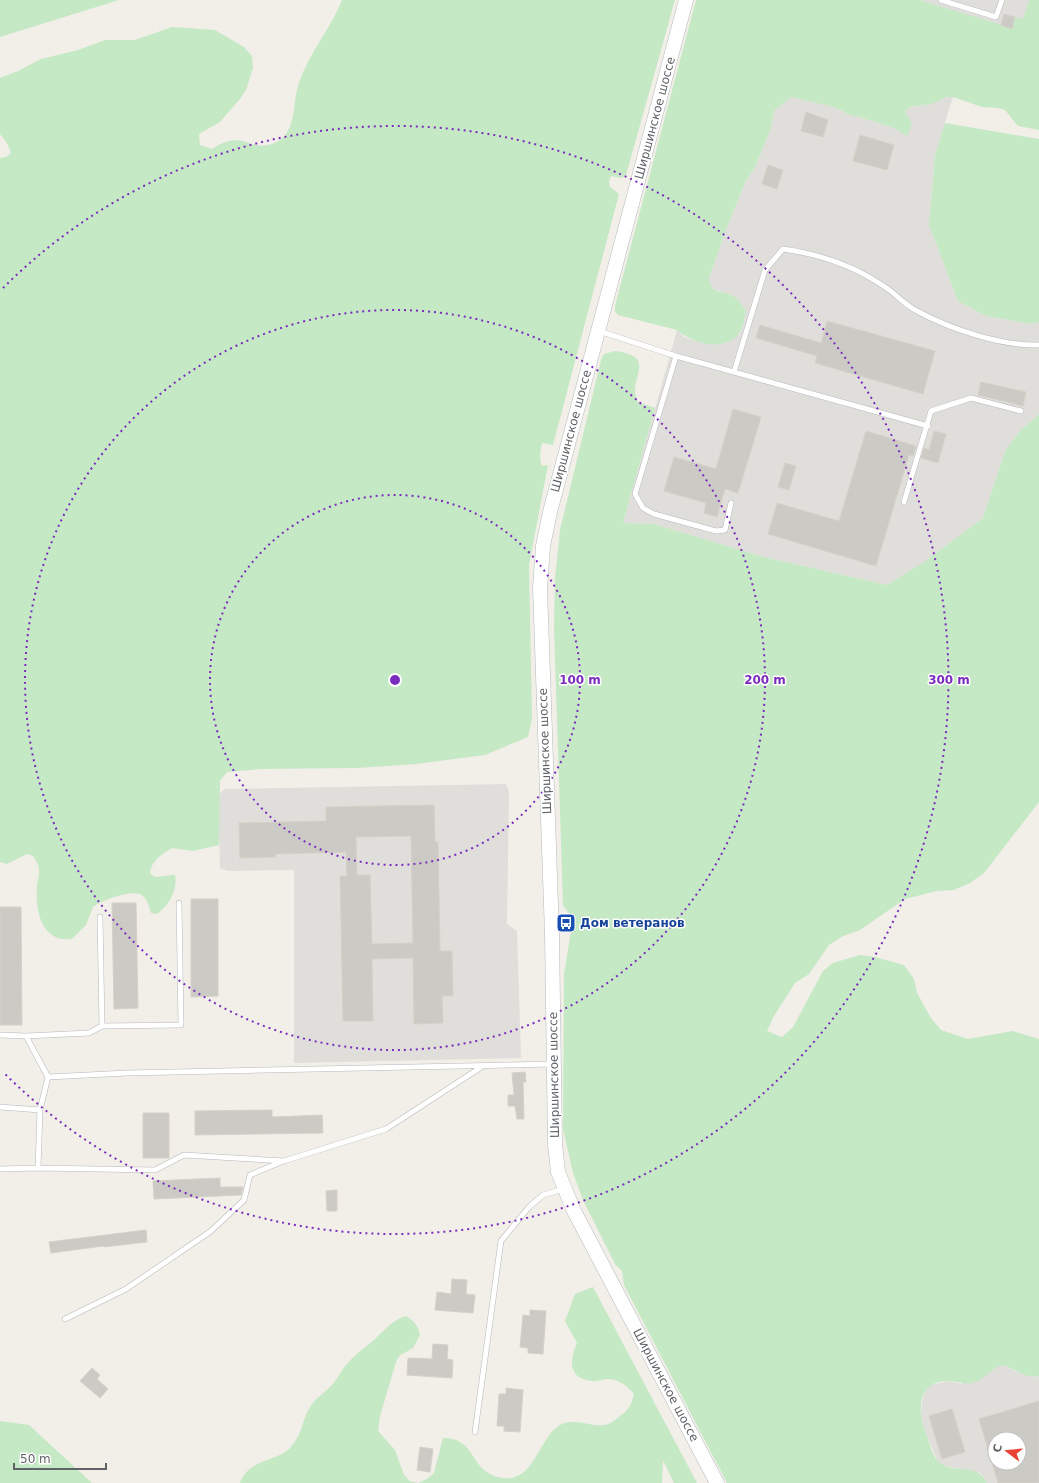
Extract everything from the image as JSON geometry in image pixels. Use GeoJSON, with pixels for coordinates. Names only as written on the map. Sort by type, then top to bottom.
{"type":"FeatureCollection","features":[{"type":"Feature","properties":{"kind":"main road","name":"Ширшинское шоссе"},"geometry":{"type":"LineString","coordinates":[[686,0],[550,512],[543,546],[540,588],[558,1172],[574,1212],[717,1483]]}},
{"type":"Feature","properties":{"kind":"lane"},"geometry":{"type":"LineString","coordinates":[[941,0],[996,17],[1002,0]]}},
{"type":"Feature","properties":{"kind":"lane"},"geometry":{"type":"LineString","coordinates":[[734,372],[765,270],[783,249],[805,252],[845,265],[884,286],[915,310],[943,323],[973,333],[1020,345],[1039,345]]}},
{"type":"Feature","properties":{"kind":"lane"},"geometry":{"type":"LineString","coordinates":[[598,331],[676,356],[928,426]]}},
{"type":"Feature","properties":{"kind":"lane"},"geometry":{"type":"LineString","coordinates":[[676,356],[635,494],[643,508],[654,514],[716,531],[725,530],[731,503]]}},
{"type":"Feature","properties":{"kind":"lane"},"geometry":{"type":"LineString","coordinates":[[904,502],[928,426],[931,411],[971,398],[1021,411]]}},
{"type":"Feature","properties":{"kind":"lane"},"geometry":{"type":"LineString","coordinates":[[0,1035],[26,1036],[88,1033],[102,1026],[181,1025],[179,903]]}},
{"type":"Feature","properties":{"kind":"lane"},"geometry":{"type":"LineString","coordinates":[[100,917],[102,1026]]}},
{"type":"Feature","properties":{"kind":"lane"},"geometry":{"type":"LineString","coordinates":[[26,1036],[48,1077],[40,1110],[38,1168]]}},
{"type":"Feature","properties":{"kind":"lane"},"geometry":{"type":"LineString","coordinates":[[48,1077],[128,1073],[555,1064]]}},
{"type":"Feature","properties":{"kind":"lane"},"geometry":{"type":"LineString","coordinates":[[65,1319],[126,1289],[211,1230],[244,1200],[250,1175],[284,1161],[386,1129],[484,1066]]}},
{"type":"Feature","properties":{"kind":"lane"},"geometry":{"type":"LineString","coordinates":[[0,1107],[40,1110]]}},
{"type":"Feature","properties":{"kind":"lane"},"geometry":{"type":"LineString","coordinates":[[0,1169],[38,1168],[155,1170],[184,1155],[284,1161]]}},
{"type":"Feature","properties":{"kind":"lane"},"geometry":{"type":"LineString","coordinates":[[475,1432],[501,1241],[529,1207],[543,1195],[564,1189]]}},
{"type":"Feature","properties":{"kind":"shaded area"},"geometry":{"type":"Polygon","coordinates":[[[878,0],[1029,0],[1016,42],[878,0]]]}},
{"type":"Feature","properties":{"kind":"shaded area"},"geometry":{"type":"Polygon","coordinates":[[[791,97],[834,107],[852,116],[894,128],[907,136],[909,118],[905,112],[910,107],[925,105],[946,97],[953,97],[935,155],[929,225],[958,301],[986,316],[1032,324],[1039,322],[1039,414],[1021,430],[1006,449],[983,518],[924,562],[887,585],[764,557],[654,524],[623,523],[677,330],[684,337],[699,342],[721,344],[728,342],[740,333],[743,326],[746,311],[742,305],[737,299],[726,293],[714,290],[710,285],[709,278],[729,222],[746,181],[755,168],[771,128],[774,111],[791,97]]]}},
{"type":"Feature","properties":{"kind":"shaded area"},"geometry":{"type":"Polygon","coordinates":[[[506,784],[509,792],[507,924],[517,931],[521,1058],[294,1063],[294,870],[228,871],[220,868],[218,795],[225,789],[506,784]]]}},
{"type":"Feature","properties":{"kind":"shaded area"},"geometry":{"type":"Polygon","coordinates":[[[1003,1365],[1033,1377],[1039,1376],[1039,1483],[987,1483],[981,1473],[944,1466],[938,1462],[924,1429],[921,1416],[922,1401],[926,1389],[931,1385],[948,1381],[961,1384],[997,1366],[1003,1365]]]}},
{"type":"Feature","properties":{"kind":"green space"},"geometry":{"type":"Polygon","coordinates":[[[0,0],[119,0],[0,37],[0,0]]]}},
{"type":"Feature","properties":{"kind":"green space"},"geometry":{"type":"Polygon","coordinates":[[[342,0],[675,0],[626,175],[622,178],[611,176],[609,181],[610,187],[619,194],[553,445],[542,443],[541,446],[540,457],[542,466],[548,465],[529,565],[532,718],[528,737],[485,755],[416,764],[356,768],[261,769],[227,772],[220,781],[219,845],[193,851],[172,848],[161,855],[152,865],[150,873],[155,877],[175,875],[176,881],[174,892],[169,902],[157,914],[151,913],[146,900],[139,894],[133,893],[118,896],[93,907],[86,925],[72,939],[62,939],[53,936],[42,923],[37,905],[39,868],[33,856],[27,854],[7,864],[0,862],[0,158],[6,157],[11,153],[7,143],[0,134],[0,78],[18,71],[41,59],[78,50],[105,40],[135,40],[172,27],[215,30],[244,47],[252,56],[253,68],[246,90],[240,99],[220,122],[199,134],[200,145],[212,149],[231,140],[239,140],[264,146],[280,140],[290,127],[296,94],[302,75],[342,0]]]}},
{"type":"Feature","properties":{"kind":"green space"},"geometry":{"type":"Polygon","coordinates":[[[696,0],[919,0],[1012,28],[1015,17],[1023,19],[1029,0],[1039,0],[1039,130],[1018,126],[1005,110],[982,107],[953,97],[946,97],[932,104],[910,107],[905,112],[912,123],[907,136],[894,128],[852,116],[834,107],[791,97],[774,111],[771,128],[755,168],[746,181],[729,222],[709,278],[710,284],[714,290],[735,297],[746,311],[740,332],[734,339],[726,343],[709,344],[692,339],[677,330],[618,315],[615,311],[615,306],[696,0]]]}},
{"type":"Feature","properties":{"kind":"green space"},"geometry":{"type":"Polygon","coordinates":[[[945,123],[1039,139],[1039,322],[1032,324],[986,316],[958,301],[929,225],[935,155],[945,123]]]}},
{"type":"Feature","properties":{"kind":"green space"},"geometry":{"type":"Polygon","coordinates":[[[615,351],[629,354],[636,358],[639,364],[635,385],[635,393],[638,402],[655,408],[623,523],[654,524],[764,557],[887,585],[924,562],[983,518],[1006,449],[1021,430],[1039,414],[1039,802],[984,873],[970,883],[954,890],[937,891],[905,899],[860,930],[843,936],[829,945],[809,974],[795,983],[774,1016],[767,1031],[782,1037],[793,1027],[823,971],[833,963],[860,955],[875,957],[904,965],[914,979],[917,993],[931,1018],[941,1030],[968,1039],[1013,1031],[1039,1039],[1039,1376],[1034,1377],[1025,1375],[1003,1365],[999,1366],[979,1380],[971,1383],[952,1381],[938,1382],[930,1386],[922,1400],[921,1409],[924,1427],[935,1458],[940,1463],[952,1468],[972,1470],[983,1477],[987,1483],[727,1483],[624,1285],[622,1271],[615,1264],[583,1200],[573,1173],[563,1129],[564,974],[573,919],[563,905],[554,627],[555,578],[560,530],[601,360],[604,354],[615,351]]]}},
{"type":"Feature","properties":{"kind":"green space"},"geometry":{"type":"Polygon","coordinates":[[[593,1287],[697,1483],[674,1483],[663,1460],[662,1483],[418,1483],[427,1479],[434,1473],[443,1438],[454,1439],[462,1443],[483,1469],[491,1475],[502,1478],[513,1478],[530,1466],[547,1438],[562,1424],[568,1422],[578,1422],[604,1425],[613,1422],[626,1412],[631,1404],[634,1394],[626,1386],[612,1379],[595,1381],[585,1380],[575,1373],[573,1368],[572,1362],[577,1343],[565,1321],[575,1294],[593,1287]]]}},
{"type":"Feature","properties":{"kind":"green space"},"geometry":{"type":"Polygon","coordinates":[[[406,1316],[415,1324],[420,1335],[413,1348],[399,1356],[396,1362],[380,1416],[378,1431],[395,1450],[404,1475],[410,1481],[418,1483],[240,1483],[244,1475],[250,1469],[285,1452],[291,1447],[300,1433],[306,1414],[318,1397],[332,1385],[354,1356],[393,1322],[406,1316]]]}},
{"type":"Feature","properties":{"kind":"green space"},"geometry":{"type":"Polygon","coordinates":[[[0,1421],[29,1425],[92,1483],[0,1483],[0,1421]]]}},
{"type":"Feature","properties":{"kind":"building"},"geometry":{"type":"Polygon","coordinates":[[[1004,14],[1015,17],[1012,29],[1001,25],[1004,14]]]}},
{"type":"Feature","properties":{"kind":"building"},"geometry":{"type":"Polygon","coordinates":[[[806,112],[828,120],[823,137],[801,131],[806,112]]]}},
{"type":"Feature","properties":{"kind":"building"},"geometry":{"type":"Polygon","coordinates":[[[860,135],[894,145],[887,170],[853,161],[860,135]]]}},
{"type":"Feature","properties":{"kind":"building"},"geometry":{"type":"Polygon","coordinates":[[[768,165],[783,170],[777,189],[762,184],[768,165]]]}},
{"type":"Feature","properties":{"kind":"building"},"geometry":{"type":"Polygon","coordinates":[[[827,321],[935,351],[923,394],[815,363],[817,356],[756,338],[760,325],[821,343],[827,321]]]}},
{"type":"Feature","properties":{"kind":"building"},"geometry":{"type":"Polygon","coordinates":[[[981,382],[1026,392],[1023,406],[978,395],[981,382]]]}},
{"type":"Feature","properties":{"kind":"building"},"geometry":{"type":"Polygon","coordinates":[[[733,409],[761,417],[738,493],[725,489],[717,517],[704,513],[706,503],[664,491],[674,457],[716,469],[733,409]]]}},
{"type":"Feature","properties":{"kind":"building"},"geometry":{"type":"Polygon","coordinates":[[[866,431],[916,446],[913,456],[909,455],[876,566],[768,534],[777,503],[839,521],[866,431]]]}},
{"type":"Feature","properties":{"kind":"building"},"geometry":{"type":"Polygon","coordinates":[[[934,431],[946,434],[938,463],[921,458],[924,448],[929,450],[934,431]]]}},
{"type":"Feature","properties":{"kind":"building"},"geometry":{"type":"Polygon","coordinates":[[[785,463],[796,466],[789,490],[778,487],[785,463]]]}},
{"type":"Feature","properties":{"kind":"building"},"geometry":{"type":"Polygon","coordinates":[[[434,805],[435,842],[438,842],[440,951],[452,951],[453,996],[442,996],[443,1023],[414,1024],[413,958],[372,959],[373,1021],[343,1021],[340,876],[347,876],[346,852],[276,854],[276,857],[240,858],[239,823],[326,821],[326,807],[434,805]],[[411,836],[356,837],[357,875],[370,875],[372,944],[413,943],[411,836]]]}},
{"type":"Feature","properties":{"kind":"building"},"geometry":{"type":"Polygon","coordinates":[[[191,899],[218,899],[218,996],[191,997],[191,899]]]}},
{"type":"Feature","properties":{"kind":"building"},"geometry":{"type":"Polygon","coordinates":[[[112,903],[136,903],[138,1008],[114,1009],[112,903]]]}},
{"type":"Feature","properties":{"kind":"building"},"geometry":{"type":"Polygon","coordinates":[[[0,907],[21,907],[22,1025],[0,1025],[0,907]]]}},
{"type":"Feature","properties":{"kind":"building"},"geometry":{"type":"Polygon","coordinates":[[[525,1072],[526,1082],[523,1082],[524,1119],[517,1119],[515,1106],[508,1106],[508,1095],[514,1095],[512,1073],[525,1072]]]}},
{"type":"Feature","properties":{"kind":"building"},"geometry":{"type":"Polygon","coordinates":[[[272,1110],[272,1117],[322,1115],[323,1133],[195,1135],[195,1111],[272,1110]]]}},
{"type":"Feature","properties":{"kind":"building"},"geometry":{"type":"Polygon","coordinates":[[[143,1113],[169,1113],[169,1158],[143,1158],[143,1113]]]}},
{"type":"Feature","properties":{"kind":"building"},"geometry":{"type":"Polygon","coordinates":[[[220,1178],[220,1187],[243,1187],[241,1195],[154,1199],[153,1181],[220,1178]]]}},
{"type":"Feature","properties":{"kind":"building"},"geometry":{"type":"Polygon","coordinates":[[[337,1190],[337,1211],[327,1211],[326,1191],[337,1190]]]}},
{"type":"Feature","properties":{"kind":"building"},"geometry":{"type":"Polygon","coordinates":[[[146,1230],[147,1242],[51,1253],[49,1242],[146,1230]]]}},
{"type":"Feature","properties":{"kind":"building"},"geometry":{"type":"Polygon","coordinates":[[[452,1279],[467,1280],[466,1294],[475,1295],[473,1313],[435,1310],[437,1292],[451,1294],[452,1279]]]}},
{"type":"Feature","properties":{"kind":"building"},"geometry":{"type":"Polygon","coordinates":[[[530,1310],[546,1311],[543,1354],[528,1353],[528,1348],[520,1347],[523,1315],[530,1316],[530,1310]]]}},
{"type":"Feature","properties":{"kind":"building"},"geometry":{"type":"Polygon","coordinates":[[[433,1344],[448,1345],[447,1359],[453,1360],[452,1378],[407,1375],[408,1358],[432,1359],[433,1344]]]}},
{"type":"Feature","properties":{"kind":"building"},"geometry":{"type":"Polygon","coordinates":[[[92,1368],[100,1375],[97,1379],[108,1389],[100,1398],[80,1381],[92,1368]]]}},
{"type":"Feature","properties":{"kind":"building"},"geometry":{"type":"Polygon","coordinates":[[[506,1388],[523,1390],[520,1432],[504,1431],[504,1426],[497,1426],[499,1394],[506,1394],[506,1388]]]}},
{"type":"Feature","properties":{"kind":"building"},"geometry":{"type":"Polygon","coordinates":[[[1039,1401],[1039,1483],[998,1483],[994,1471],[1027,1471],[1027,1431],[987,1431],[987,1446],[979,1419],[1039,1401]]]}},
{"type":"Feature","properties":{"kind":"building"},"geometry":{"type":"Polygon","coordinates":[[[952,1409],[965,1452],[942,1459],[929,1416],[952,1409]]]}},
{"type":"Feature","properties":{"kind":"building"},"geometry":{"type":"Polygon","coordinates":[[[420,1447],[433,1449],[430,1472],[417,1470],[420,1447]]]}},
{"type":"Feature","properties":{"kind":"place","name":"Дом ветеранов"},"geometry":{"type":"Point","coordinates":[566,923]}}]}
